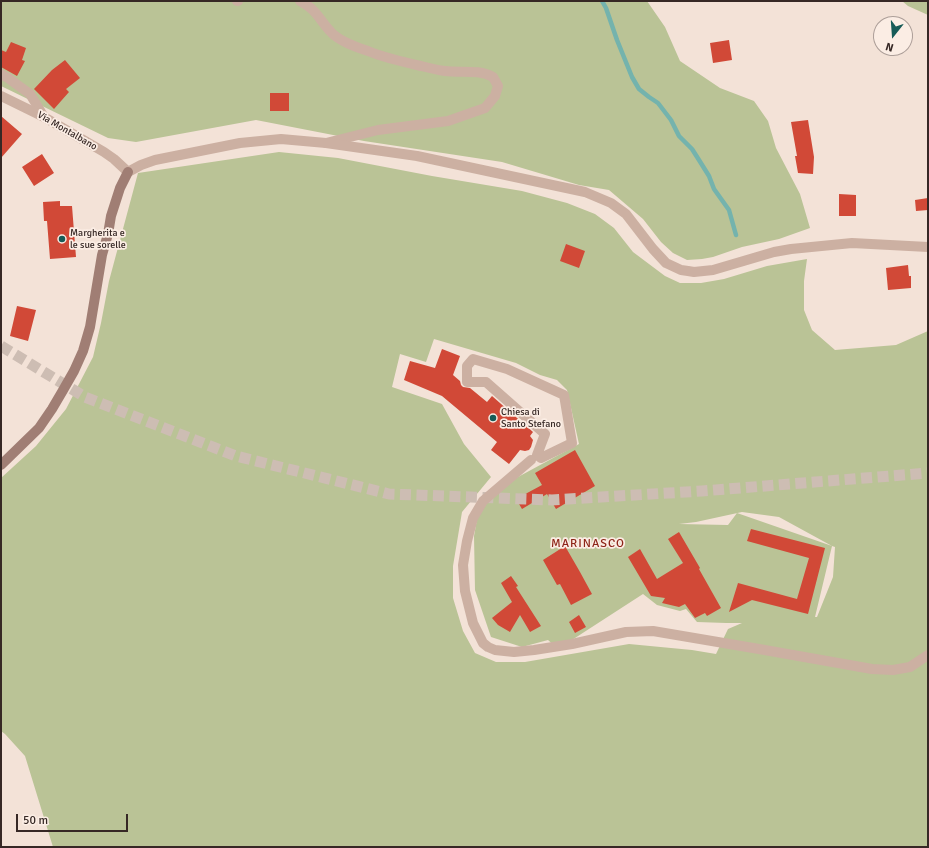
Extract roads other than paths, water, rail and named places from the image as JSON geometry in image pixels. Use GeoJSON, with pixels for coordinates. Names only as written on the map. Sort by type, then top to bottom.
{"type":"FeatureCollection","features":[{"type":"Feature","properties":{"kind":"main road"},"geometry":{"type":"LineString","coordinates":[[1,465],[39,428],[74,372],[83,351],[90,327],[102,255],[111,216],[120,188],[128,172]]}},
{"type":"Feature","properties":{"kind":"street"},"geometry":{"type":"LineString","coordinates":[[300,1],[315,10],[331,32],[345,42],[386,57],[445,71],[487,74],[493,77],[498,86],[495,96],[485,108],[448,121],[378,130],[326,143]]}},
{"type":"Feature","properties":{"kind":"street"},"geometry":{"type":"LineString","coordinates":[[1,74],[30,94],[44,117]]}},
{"type":"Feature","properties":{"kind":"street","name":"Via Montalbano"},"geometry":{"type":"LineString","coordinates":[[1,96],[44,117],[104,152],[114,158],[128,172]]}},
{"type":"Feature","properties":{"kind":"street"},"geometry":{"type":"LineString","coordinates":[[128,172],[155,160],[240,143],[280,139],[326,143],[417,156],[585,192],[610,203],[626,214],[653,250],[666,262],[681,270],[694,272],[713,270],[774,252],[852,243],[928,247]]}},
{"type":"Feature","properties":{"kind":"street"},"geometry":{"type":"LineString","coordinates":[[536,459],[545,434],[486,382],[467,382],[467,366],[473,360],[507,369],[564,395],[572,443],[536,459],[483,501],[473,518],[463,565],[464,590],[473,623],[483,642],[488,647],[495,650],[514,652],[572,644],[626,632],[653,631],[872,669],[893,670],[910,667],[928,655]]}},
{"type":"Feature","properties":{"kind":"waterway"},"geometry":{"type":"LineString","coordinates":[[602,1],[632,77],[639,89],[658,103],[671,120],[679,136],[692,149],[709,176],[714,189],[729,210],[736,235]]}},
{"type":"Feature","properties":{"kind":"tunnel"},"geometry":{"type":"LineString","coordinates":[[1,346],[85,397],[236,456],[389,494],[552,500],[702,491],[928,473]]}},
{"type":"Feature","properties":{"kind":"place","name":"Margherita e le sue sorelle"},"geometry":{"type":"Point","coordinates":[62,239]}},
{"type":"Feature","properties":{"kind":"place","name":"Chiesa di Santo Stefano"},"geometry":{"type":"Point","coordinates":[493,418]}},
{"type":"Feature","properties":{"kind":"district","name":"MARINASCO"},"geometry":{"type":"Point","coordinates":[588,544]}}]}
